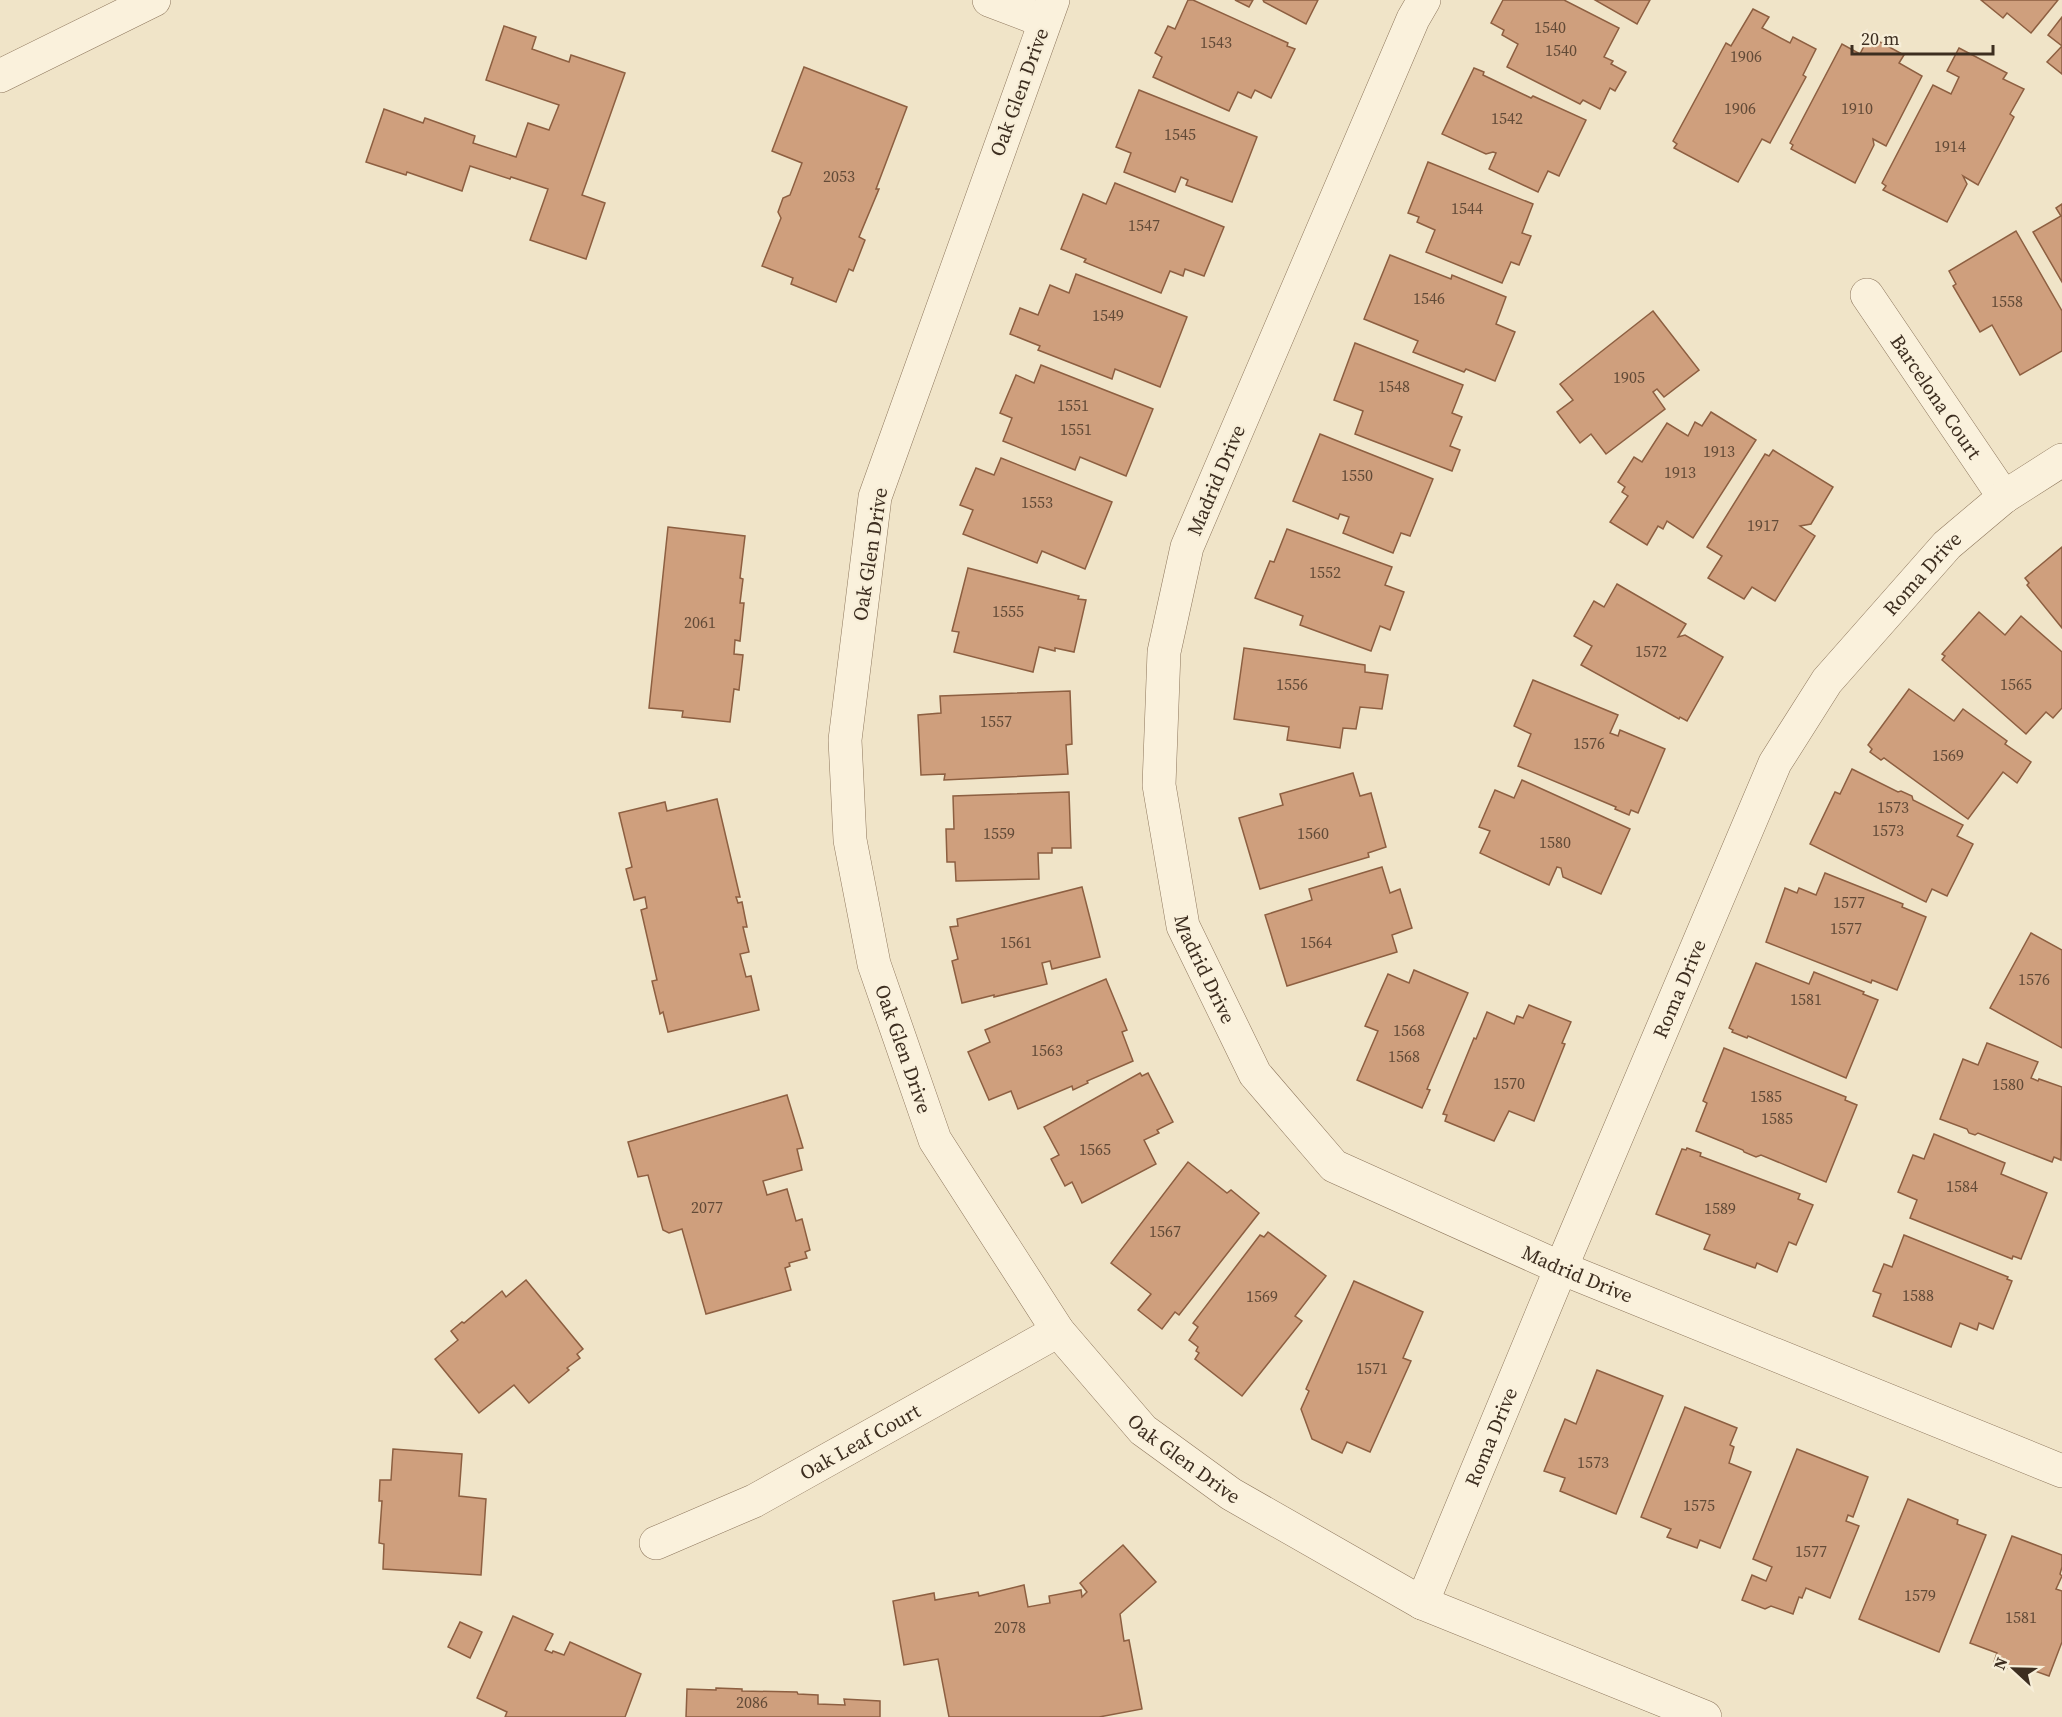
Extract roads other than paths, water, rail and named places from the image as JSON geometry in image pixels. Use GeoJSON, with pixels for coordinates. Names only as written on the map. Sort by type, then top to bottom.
{"type":"FeatureCollection","features":[{"type":"Feature","properties":{"kind":"street"},"geometry":{"type":"LineString","coordinates":[[0,76],[154,0]]}},
{"type":"Feature","properties":{"kind":"street"},"geometry":{"type":"LineString","coordinates":[[989,0],[1048,11]]}},
{"type":"Feature","properties":{"kind":"street","name":"Madrid Drive"},"geometry":{"type":"LineString","coordinates":[[1424,0],[1413,20],[1187,547],[1164,652],[1159,785],[1183,926],[1255,1074],[1334,1166],[1561,1268],[2059,1460]]}},
{"type":"Feature","properties":{"kind":"street","name":"Oak Glen Drive"},"geometry":{"type":"LineString","coordinates":[[1048,11],[875,497],[845,740],[850,840],[874,964],[935,1140],[1058,1331],[1143,1430],[1231,1494],[1422,1603],[1705,1717]]}},
{"type":"Feature","properties":{"kind":"street","name":"Barcelona Court"},"geometry":{"type":"LineString","coordinates":[[1867,295],[2004,497]]}},
{"type":"Feature","properties":{"kind":"street","name":"Roma Drive"},"geometry":{"type":"LineString","coordinates":[[1422,1603],[1775,763],[1827,681],[1947,545],[2004,497],[2062,460]]}},
{"type":"Feature","properties":{"kind":"street","name":"Oak Leaf Court"},"geometry":{"type":"LineString","coordinates":[[656,1543],[754,1501],[1058,1331]]}}]}
